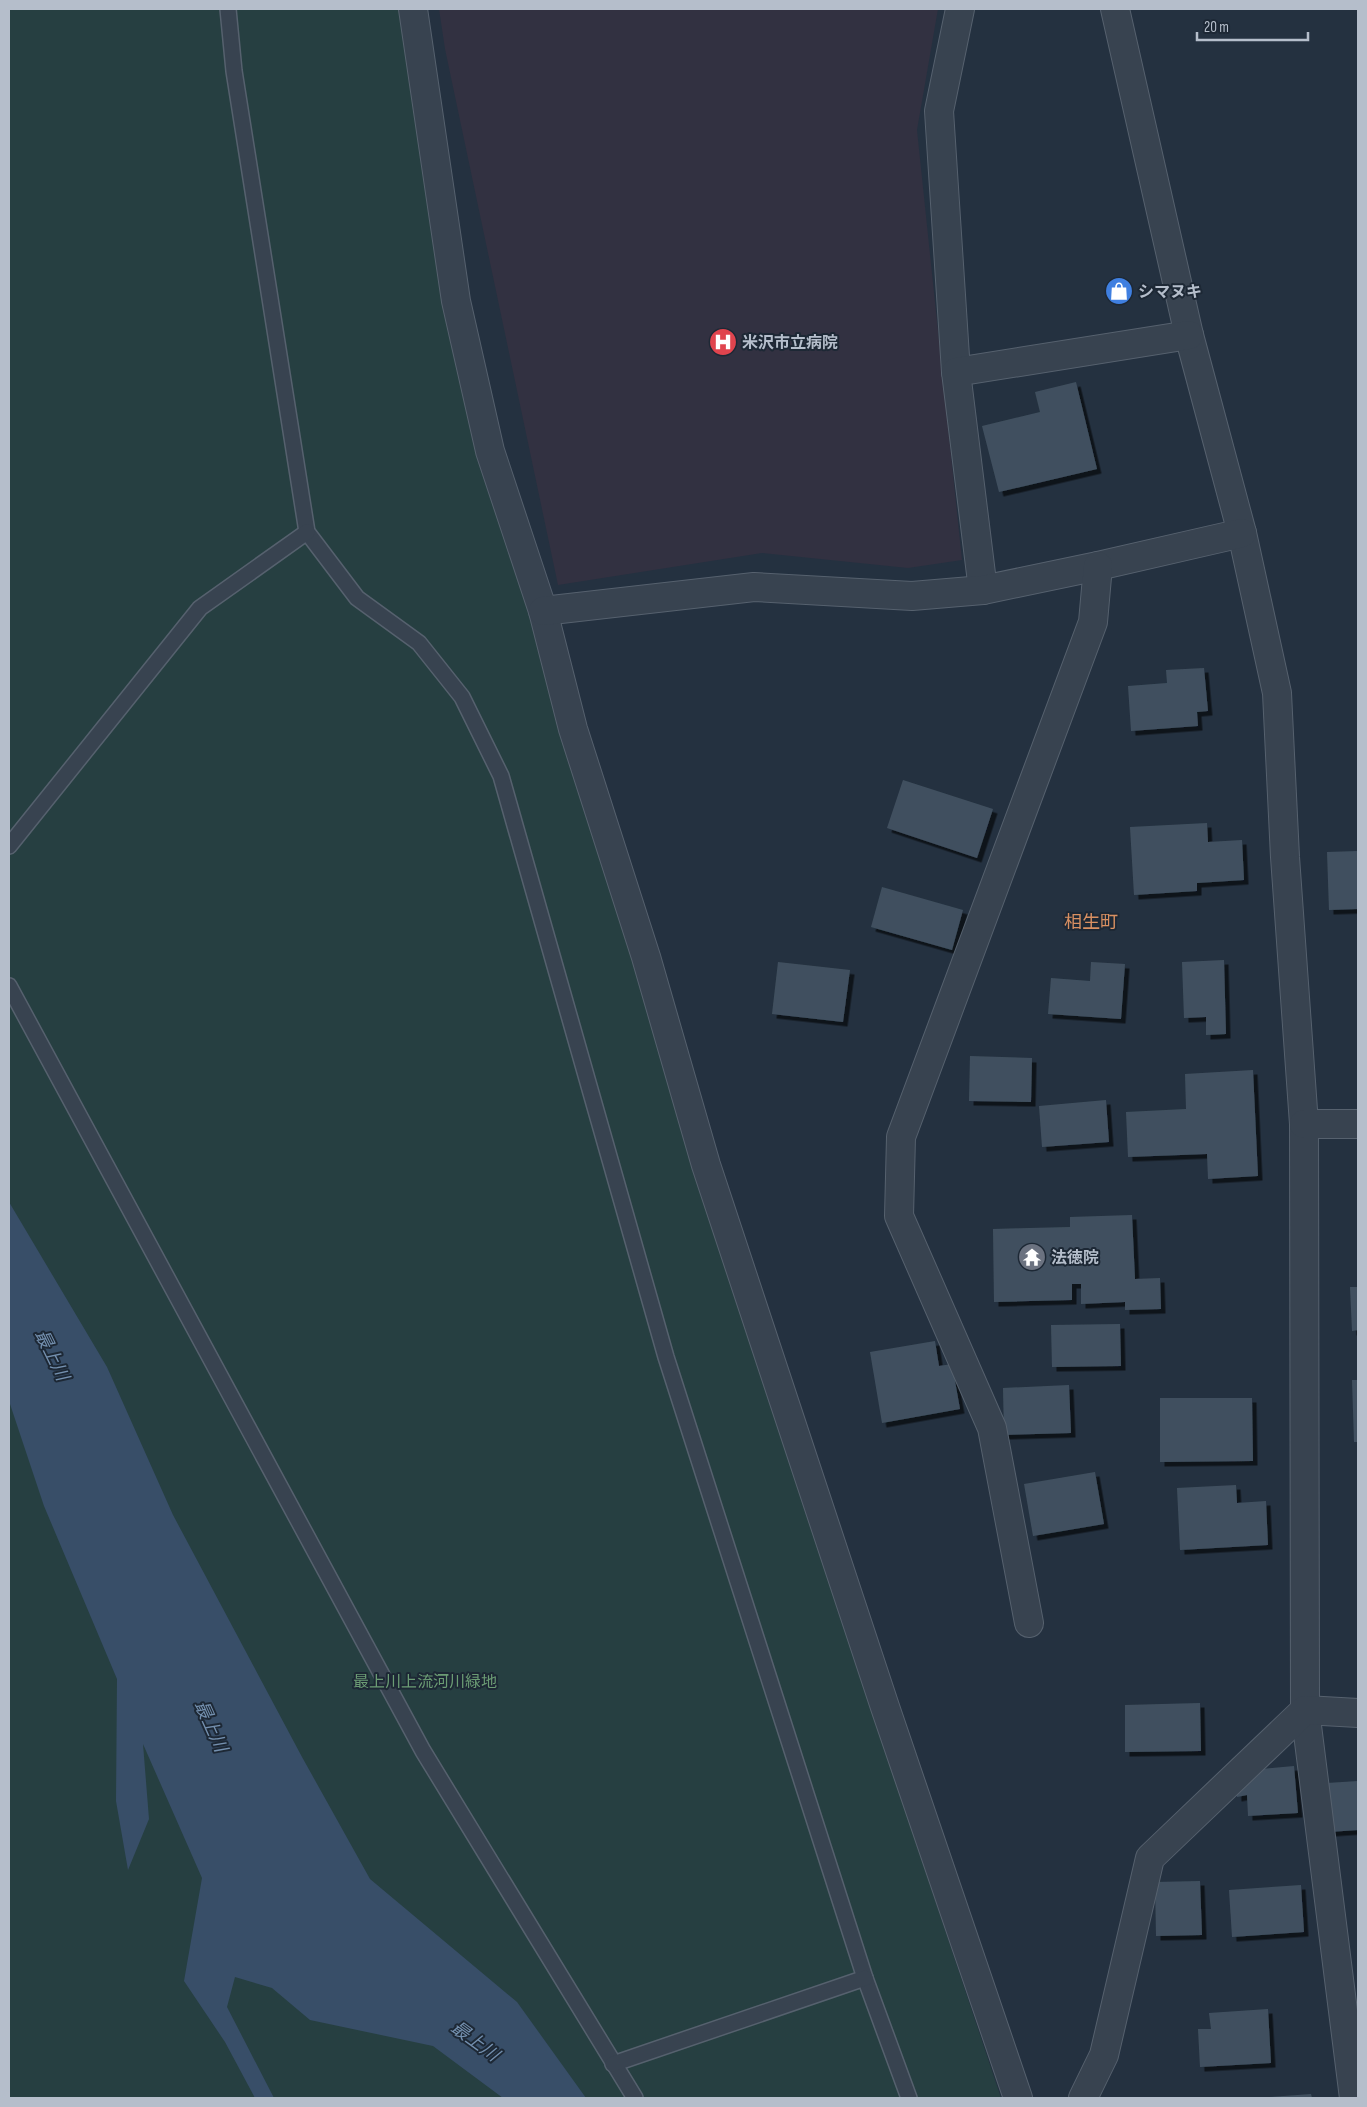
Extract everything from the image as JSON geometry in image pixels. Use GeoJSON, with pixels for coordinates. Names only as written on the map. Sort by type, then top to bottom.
{"type":"FeatureCollection","features":[{"type":"Feature","properties":{"kind":"street"},"geometry":{"type":"LineString","coordinates":[[413,9],[456,301],[490,451],[543,611],[573,729],[646,957],[706,1165],[885,1708],[1018,2098]]}},
{"type":"Feature","properties":{"kind":"street"},"geometry":{"type":"LineString","coordinates":[[960,9],[939,111],[956,372],[984,590]]}},
{"type":"Feature","properties":{"kind":"street"},"geometry":{"type":"LineString","coordinates":[[1115,9],[1189,335],[1242,532],[1278,693],[1285,857],[1304,1124],[1305,1710],[1354,2098]]}},
{"type":"Feature","properties":{"kind":"street"},"geometry":{"type":"LineString","coordinates":[[956,372],[1189,335]]}},
{"type":"Feature","properties":{"kind":"street"},"geometry":{"type":"LineString","coordinates":[[543,611],[754,587],[912,596],[984,590],[1098,566],[1242,532]]}},
{"type":"Feature","properties":{"kind":"street"},"geometry":{"type":"LineString","coordinates":[[1029,1624],[992,1428],[899,1216],[901,1137],[1092,622],[1098,566]]}},
{"type":"Feature","properties":{"kind":"street"},"geometry":{"type":"LineString","coordinates":[[1304,1124],[1358,1124]]}},
{"type":"Feature","properties":{"kind":"street"},"geometry":{"type":"LineString","coordinates":[[1083,2098],[1104,2055],[1150,1858],[1305,1710],[1358,1713]]}},
{"type":"Feature","properties":{"kind":"lane"},"geometry":{"type":"LineString","coordinates":[[228,9],[234,71],[307,532],[357,598],[419,643],[462,697],[501,776],[666,1357],[865,1978],[909,2098]]}},
{"type":"Feature","properties":{"kind":"lane"},"geometry":{"type":"LineString","coordinates":[[9,846],[200,608],[307,532]]}},
{"type":"Feature","properties":{"kind":"lane"},"geometry":{"type":"LineString","coordinates":[[9,986],[423,1751],[635,2098]]}},
{"type":"Feature","properties":{"kind":"lane"},"geometry":{"type":"LineString","coordinates":[[613,2064],[865,1978]]}},
{"type":"Feature","properties":{"kind":"shaded area","name":"米沢市立病院"},"geometry":{"type":"Polygon","coordinates":[[[439,9],[938,9],[917,130],[962,560],[908,568],[762,553],[558,585],[445,49],[439,9]]]}},
{"type":"Feature","properties":{"kind":"green space","name":"最上川上流河川緑地"},"geometry":{"type":"Polygon","coordinates":[[[9,9],[402,9],[449,304],[873,1714],[1001,2098],[9,2098],[9,9]]]}},
{"type":"Feature","properties":{"kind":"water","name":"最上川"},"geometry":{"type":"Polygon","coordinates":[[[9,1202],[107,1367],[173,1515],[302,1757],[370,1879],[517,2002],[586,2098],[503,2098],[433,2046],[310,2020],[272,1988],[235,1977],[227,2007],[274,2098],[255,2098],[225,2042],[184,1981],[202,1878],[143,1744],[149,1819],[128,1870],[116,1801],[117,1679],[44,1506],[9,1401],[9,1202]]]}},
{"type":"Feature","properties":{"kind":"building"},"geometry":{"type":"Polygon","coordinates":[[[1076,382],[1097,469],[999,492],[982,426],[1040,412],[1035,392],[1076,382]]]}},
{"type":"Feature","properties":{"kind":"building"},"geometry":{"type":"Polygon","coordinates":[[[1204,668],[1208,711],[1197,712],[1198,726],[1131,731],[1128,686],[1167,683],[1166,670],[1204,668]]]}},
{"type":"Feature","properties":{"kind":"building"},"geometry":{"type":"Polygon","coordinates":[[[903,780],[993,809],[977,858],[887,828],[903,780]]]}},
{"type":"Feature","properties":{"kind":"building"},"geometry":{"type":"Polygon","coordinates":[[[1207,823],[1208,842],[1242,840],[1244,880],[1197,883],[1197,891],[1134,895],[1130,827],[1207,823]]]}},
{"type":"Feature","properties":{"kind":"building"},"geometry":{"type":"Polygon","coordinates":[[[1358,851],[1358,909],[1329,910],[1327,852],[1358,851]]]}},
{"type":"Feature","properties":{"kind":"building"},"geometry":{"type":"Polygon","coordinates":[[[882,887],[963,910],[952,950],[871,927],[882,887]]]}},
{"type":"Feature","properties":{"kind":"building"},"geometry":{"type":"Polygon","coordinates":[[[1224,960],[1226,1034],[1206,1035],[1206,1017],[1184,1018],[1182,962],[1224,960]]]}},
{"type":"Feature","properties":{"kind":"building"},"geometry":{"type":"Polygon","coordinates":[[[778,962],[850,970],[843,1022],[772,1014],[778,962]]]}},
{"type":"Feature","properties":{"kind":"building"},"geometry":{"type":"Polygon","coordinates":[[[1091,962],[1125,964],[1121,1019],[1048,1014],[1051,978],[1090,981],[1091,962]]]}},
{"type":"Feature","properties":{"kind":"building"},"geometry":{"type":"Polygon","coordinates":[[[970,1056],[1032,1058],[1031,1102],[969,1101],[970,1056]]]}},
{"type":"Feature","properties":{"kind":"building"},"geometry":{"type":"Polygon","coordinates":[[[1253,1070],[1258,1176],[1208,1179],[1207,1154],[1128,1157],[1126,1112],[1186,1109],[1185,1074],[1253,1070]]]}},
{"type":"Feature","properties":{"kind":"building"},"geometry":{"type":"Polygon","coordinates":[[[1106,1100],[1109,1142],[1042,1147],[1039,1106],[1106,1100]]]}},
{"type":"Feature","properties":{"kind":"building"},"geometry":{"type":"Polygon","coordinates":[[[1132,1215],[1135,1279],[1160,1278],[1161,1309],[1125,1310],[1125,1302],[1081,1304],[1081,1284],[1072,1284],[1072,1300],[994,1302],[993,1229],[1070,1227],[1070,1217],[1132,1215]]]}},
{"type":"Feature","properties":{"kind":"building"},"geometry":{"type":"Polygon","coordinates":[[[1350,1287],[1358,1287],[1358,1330],[1352,1331],[1350,1287]]]}},
{"type":"Feature","properties":{"kind":"building"},"geometry":{"type":"Polygon","coordinates":[[[1120,1324],[1121,1366],[1052,1367],[1051,1325],[1120,1324]]]}},
{"type":"Feature","properties":{"kind":"building"},"geometry":{"type":"Polygon","coordinates":[[[935,1341],[939,1366],[952,1364],[960,1409],[882,1423],[870,1352],[935,1341]]]}},
{"type":"Feature","properties":{"kind":"building"},"geometry":{"type":"Polygon","coordinates":[[[1352,1380],[1358,1380],[1358,1442],[1354,1442],[1352,1380]]]}},
{"type":"Feature","properties":{"kind":"building"},"geometry":{"type":"Polygon","coordinates":[[[1069,1385],[1071,1433],[1004,1435],[1003,1388],[1069,1385]]]}},
{"type":"Feature","properties":{"kind":"building"},"geometry":{"type":"Polygon","coordinates":[[[1160,1398],[1252,1398],[1253,1461],[1160,1462],[1160,1398]]]}},
{"type":"Feature","properties":{"kind":"building"},"geometry":{"type":"Polygon","coordinates":[[[1095,1472],[1104,1524],[1033,1536],[1024,1484],[1095,1472]]]}},
{"type":"Feature","properties":{"kind":"building"},"geometry":{"type":"Polygon","coordinates":[[[1236,1485],[1237,1503],[1266,1501],[1268,1545],[1180,1550],[1177,1488],[1236,1485]]]}},
{"type":"Feature","properties":{"kind":"building"},"geometry":{"type":"Polygon","coordinates":[[[1200,1703],[1201,1751],[1125,1752],[1125,1705],[1200,1703]]]}},
{"type":"Feature","properties":{"kind":"building"},"geometry":{"type":"Polygon","coordinates":[[[1294,1766],[1298,1813],[1248,1816],[1247,1795],[1237,1797],[1236,1782],[1252,1781],[1252,1770],[1294,1766]]]}},
{"type":"Feature","properties":{"kind":"building"},"geometry":{"type":"Polygon","coordinates":[[[1358,1781],[1358,1830],[1329,1832],[1327,1783],[1358,1781]]]}},
{"type":"Feature","properties":{"kind":"building"},"geometry":{"type":"Polygon","coordinates":[[[1200,1881],[1202,1935],[1156,1936],[1155,1882],[1200,1881]]]}},
{"type":"Feature","properties":{"kind":"building"},"geometry":{"type":"Polygon","coordinates":[[[1301,1885],[1304,1932],[1232,1937],[1229,1890],[1301,1885]]]}},
{"type":"Feature","properties":{"kind":"building"},"geometry":{"type":"Polygon","coordinates":[[[1268,2009],[1271,2063],[1200,2067],[1198,2029],[1211,2029],[1209,2013],[1268,2009]]]}},
{"type":"Feature","properties":{"kind":"building"},"geometry":{"type":"Polygon","coordinates":[[[1311,2094],[1312,2098],[1270,2098],[1270,2097],[1311,2094]]]}},
{"type":"Feature","properties":{"kind":"place","name":"シマヌキ"},"geometry":{"type":"Point","coordinates":[1119,291]}},
{"type":"Feature","properties":{"kind":"place","name":"米沢市立病院"},"geometry":{"type":"Point","coordinates":[723,342]}},
{"type":"Feature","properties":{"kind":"place","name":"法徳院"},"geometry":{"type":"Point","coordinates":[1032,1257]}},
{"type":"Feature","properties":{"kind":"district","name":"相生町"},"geometry":{"type":"Point","coordinates":[1091,922]}}]}
